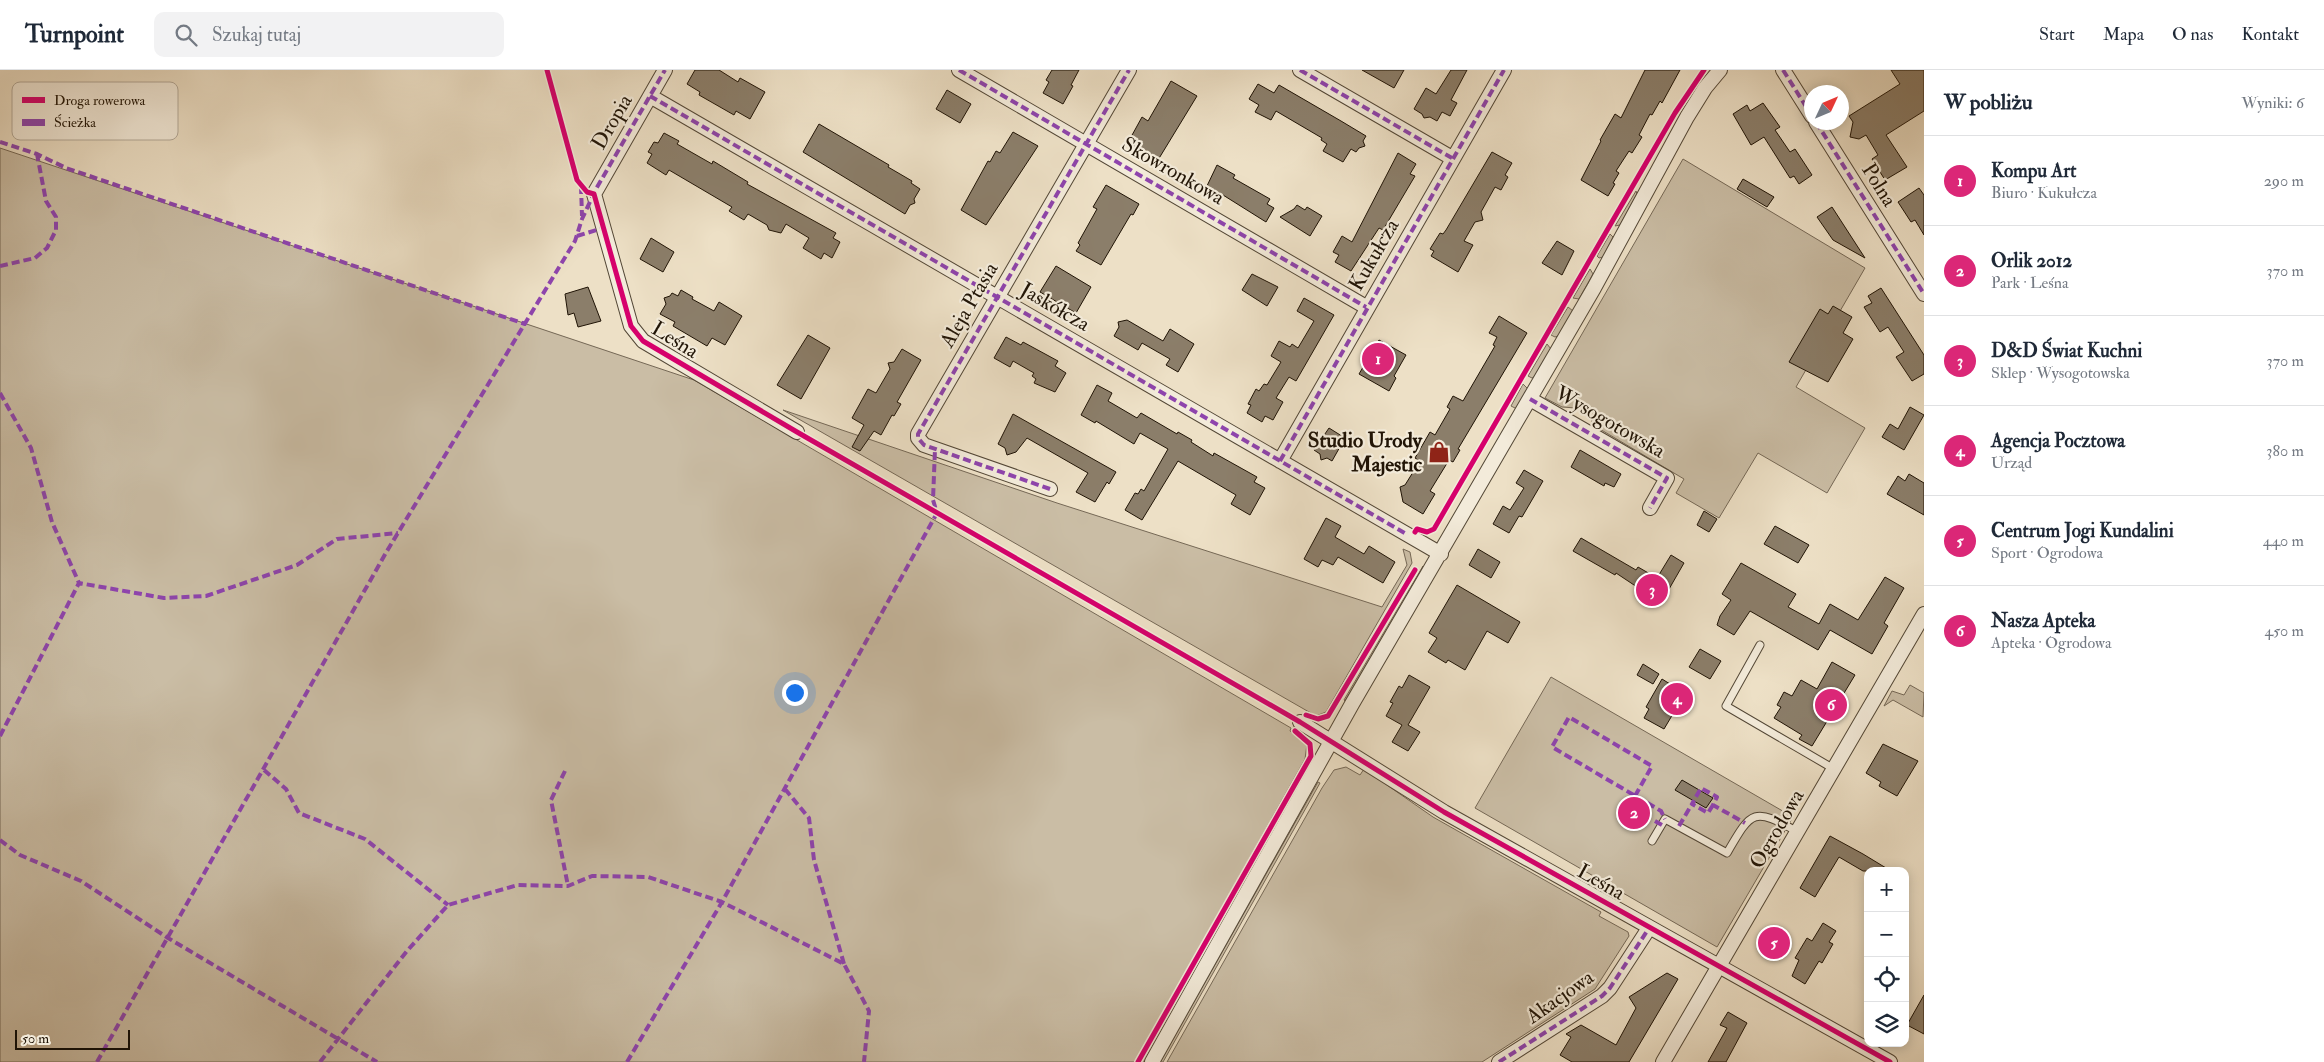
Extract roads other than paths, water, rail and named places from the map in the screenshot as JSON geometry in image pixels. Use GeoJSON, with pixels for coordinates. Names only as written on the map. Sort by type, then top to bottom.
{"type":"FeatureCollection","features":[{"type":"Feature","properties":{"kind":"street","name":"Dropia"},"geometry":{"type":"LineString","coordinates":[[594,194],[665,70]]}},
{"type":"Feature","properties":{"kind":"street","name":"Skowronkowa"},"geometry":{"type":"LineString","coordinates":[[959,70],[1366,307]]}},
{"type":"Feature","properties":{"kind":"street","name":"Aleja Ptasia"},"geometry":{"type":"LineString","coordinates":[[1050,489],[924,444],[918,438],[919,429],[1129,70]]}},
{"type":"Feature","properties":{"kind":"street"},"geometry":{"type":"LineString","coordinates":[[1300,70],[1452,158]]}},
{"type":"Feature","properties":{"kind":"street","name":"Kukułcza"},"geometry":{"type":"LineString","coordinates":[[1280,461],[1366,307],[1504,70]]}},
{"type":"Feature","properties":{"kind":"street","name":"Wysogotowska"},"geometry":{"type":"LineString","coordinates":[[1152,1062],[1332,742],[1530,399],[1696,102],[1720,70]]}},
{"type":"Feature","properties":{"kind":"street"},"geometry":{"type":"LineString","coordinates":[[1783,70],[1804,103]]}},
{"type":"Feature","properties":{"kind":"street","name":"Jaskółcza"},"geometry":{"type":"LineString","coordinates":[[650,96],[1441,554]]}},
{"type":"Feature","properties":{"kind":"street","name":"Polna"},"geometry":{"type":"LineString","coordinates":[[1821,130],[1924,294]]}},
{"type":"Feature","properties":{"kind":"street","name":"Leśna"},"geometry":{"type":"LineString","coordinates":[[594,194],[631,326],[636,334],[797,432]]}},
{"type":"Feature","properties":{"kind":"street","name":"Wysogotowska"},"geometry":{"type":"LineString","coordinates":[[1530,399],[1667,478],[1650,508]]}},
{"type":"Feature","properties":{"kind":"street","name":"Ogrodowa"},"geometry":{"type":"LineString","coordinates":[[1663,1062],[1924,614]]}},
{"type":"Feature","properties":{"kind":"street","name":"Leśna"},"geometry":{"type":"LineString","coordinates":[[1300,722],[1444,812],[1890,1062]]}},
{"type":"Feature","properties":{"kind":"street","name":"Akacjowa"},"geometry":{"type":"LineString","coordinates":[[1499,1062],[1602,996],[1610,988],[1648,928]]}},
{"type":"Feature","properties":{"kind":"lane"},"geometry":{"type":"LineString","coordinates":[[1760,645],[1726,706],[1835,769]]}},
{"type":"Feature","properties":{"kind":"lane"},"geometry":{"type":"LineString","coordinates":[[1652,841],[1665,818],[1727,853],[1744,824],[1750,818],[1757,816],[1771,817],[1798,832]]}},
{"type":"Feature","properties":{"kind":"place","name":"Kompu Art"},"geometry":{"type":"Point","coordinates":[1378,359]}},
{"type":"Feature","properties":{"kind":"place","name":"Studio Urody Majestic"},"geometry":{"type":"Point","coordinates":[1439,452]}},
{"type":"Feature","properties":{"kind":"place","name":"D&D Świat Kuchni"},"geometry":{"type":"Point","coordinates":[1652,590]}},
{"type":"Feature","properties":{"kind":"place","name":"Agencja Pocztowa"},"geometry":{"type":"Point","coordinates":[1677,699]}},
{"type":"Feature","properties":{"kind":"place","name":"Nasza Apteka"},"geometry":{"type":"Point","coordinates":[1831,705]}},
{"type":"Feature","properties":{"kind":"place","name":"Orlik 2012"},"geometry":{"type":"Point","coordinates":[1634,813]}},
{"type":"Feature","properties":{"kind":"place","name":"Centrum Jogi Kundalini"},"geometry":{"type":"Point","coordinates":[1774,943]}}]}
